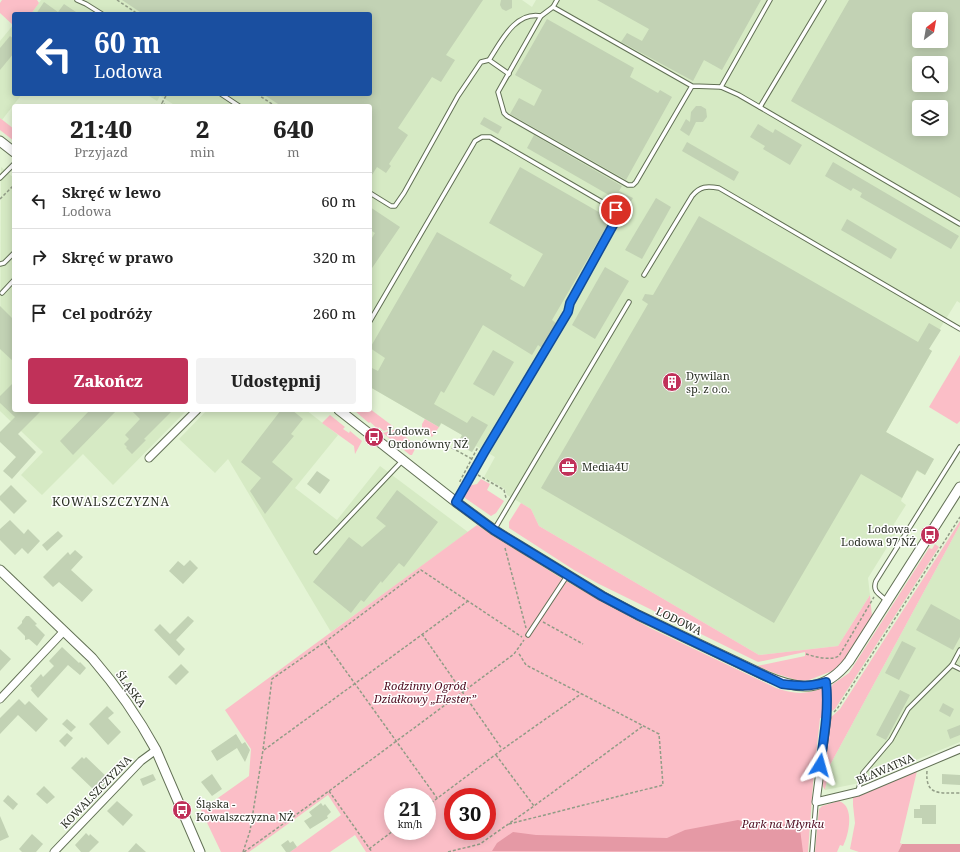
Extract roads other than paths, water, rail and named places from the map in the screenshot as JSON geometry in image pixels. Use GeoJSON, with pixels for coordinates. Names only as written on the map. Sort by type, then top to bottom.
{"type":"FeatureCollection","features":[{"type":"Feature","properties":{"kind":"street"},"geometry":{"type":"LineString","coordinates":[[0,141],[12,150]]}},
{"type":"Feature","properties":{"kind":"street"},"geometry":{"type":"LineString","coordinates":[[149,458],[195,412]]}},
{"type":"Feature","properties":{"kind":"street","name":"LODOWA"},"geometry":{"type":"LineString","coordinates":[[342,412],[456,502],[498,532],[602,596],[638,615],[782,684],[812,686],[826,682],[842,670],[958,497],[960,487]]}},
{"type":"Feature","properties":{"kind":"street","name":"ŚLĄSKA"},"geometry":{"type":"LineString","coordinates":[[0,570],[92,658],[117,688],[138,718],[156,750],[200,852]]}},
{"type":"Feature","properties":{"kind":"street"},"geometry":{"type":"LineString","coordinates":[[0,699],[64,631]]}},
{"type":"Feature","properties":{"kind":"street"},"geometry":{"type":"LineString","coordinates":[[816,802],[827,718],[826,682]]}},
{"type":"Feature","properties":{"kind":"street","name":"BŁAWATNA"},"geometry":{"type":"LineString","coordinates":[[816,802],[858,792],[960,749]]}},
{"type":"Feature","properties":{"kind":"street","name":"KOWALSZCZYZNA"},"geometry":{"type":"LineString","coordinates":[[54,852],[141,761],[156,750]]}},
{"type":"Feature","properties":{"kind":"lane"},"geometry":{"type":"LineString","coordinates":[[77,0],[88,2],[99,12]]}},
{"type":"Feature","properties":{"kind":"lane"},"geometry":{"type":"LineString","coordinates":[[557,0],[553,7],[541,16],[498,92],[504,113],[508,116],[628,185],[633,185],[692,86]]}},
{"type":"Feature","properties":{"kind":"lane"},"geometry":{"type":"LineString","coordinates":[[722,87],[770,0]]}},
{"type":"Feature","properties":{"kind":"lane"},"geometry":{"type":"LineString","coordinates":[[760,107],[824,0]]}},
{"type":"Feature","properties":{"kind":"lane"},"geometry":{"type":"LineString","coordinates":[[553,7],[692,86],[722,87],[760,107],[960,224]]}},
{"type":"Feature","properties":{"kind":"lane"},"geometry":{"type":"LineString","coordinates":[[372,194],[391,206],[395,206],[404,193],[458,96],[481,62],[489,60],[511,28],[524,18],[533,14],[541,16]]}},
{"type":"Feature","properties":{"kind":"lane"},"geometry":{"type":"LineString","coordinates":[[489,60],[508,74]]}},
{"type":"Feature","properties":{"kind":"lane"},"geometry":{"type":"LineString","coordinates":[[224,96],[236,104]]}},
{"type":"Feature","properties":{"kind":"lane"},"geometry":{"type":"LineString","coordinates":[[372,318],[475,141],[482,137],[490,137],[616,210],[618,214],[570,303],[568,312],[456,502]]}},
{"type":"Feature","properties":{"kind":"lane"},"geometry":{"type":"LineString","coordinates":[[0,178],[12,166]]}},
{"type":"Feature","properties":{"kind":"lane"},"geometry":{"type":"LineString","coordinates":[[644,275],[692,196],[698,189],[708,186],[719,188],[960,329]]}},
{"type":"Feature","properties":{"kind":"lane"},"geometry":{"type":"LineString","coordinates":[[0,264],[4,263],[12,255]]}},
{"type":"Feature","properties":{"kind":"lane"},"geometry":{"type":"LineString","coordinates":[[2,293],[12,282]]}},
{"type":"Feature","properties":{"kind":"lane"},"geometry":{"type":"LineString","coordinates":[[498,532],[511,501],[629,302]]}},
{"type":"Feature","properties":{"kind":"lane"},"geometry":{"type":"LineString","coordinates":[[888,601],[877,592],[874,585],[960,447]]}},
{"type":"Feature","properties":{"kind":"lane"},"geometry":{"type":"LineString","coordinates":[[316,552],[403,460]]}},
{"type":"Feature","properties":{"kind":"lane"},"geometry":{"type":"LineString","coordinates":[[528,635],[568,575]]}},
{"type":"Feature","properties":{"kind":"lane"},"geometry":{"type":"LineString","coordinates":[[858,792],[863,773],[891,740],[908,709],[952,664],[960,650]]}},
{"type":"Feature","properties":{"kind":"lane"},"geometry":{"type":"LineString","coordinates":[[952,664],[960,669]]}},
{"type":"Feature","properties":{"kind":"lane"},"geometry":{"type":"LineString","coordinates":[[812,852],[816,802]]}},
{"type":"Feature","properties":{"kind":"place","name":"Dywilan sp. z o.o."},"geometry":{"type":"Point","coordinates":[672,382]}},
{"type":"Feature","properties":{"kind":"place","name":"Lodowa - Ordonówny NŻ"},"geometry":{"type":"Point","coordinates":[374,437]}},
{"type":"Feature","properties":{"kind":"place","name":"Media4U"},"geometry":{"type":"Point","coordinates":[568,467]}},
{"type":"Feature","properties":{"kind":"place","name":"Lodowa - Lodowa 97 NŻ"},"geometry":{"type":"Point","coordinates":[930,535]}},
{"type":"Feature","properties":{"kind":"place","name":"Śląska - Kowalszczyzna NŻ"},"geometry":{"type":"Point","coordinates":[182,810]}},
{"type":"Feature","properties":{"kind":"district","name":"KOWALSZCZYZNA"},"geometry":{"type":"Point","coordinates":[111,502]}},
{"type":"Feature","properties":{"kind":"park label","name":"Rodzinny Ogród Działkowy „Elester”"},"geometry":{"type":"Point","coordinates":[425,692]}},
{"type":"Feature","properties":{"kind":"park label","name":"Park na Młynku"},"geometry":{"type":"Point","coordinates":[783,824]}}]}
